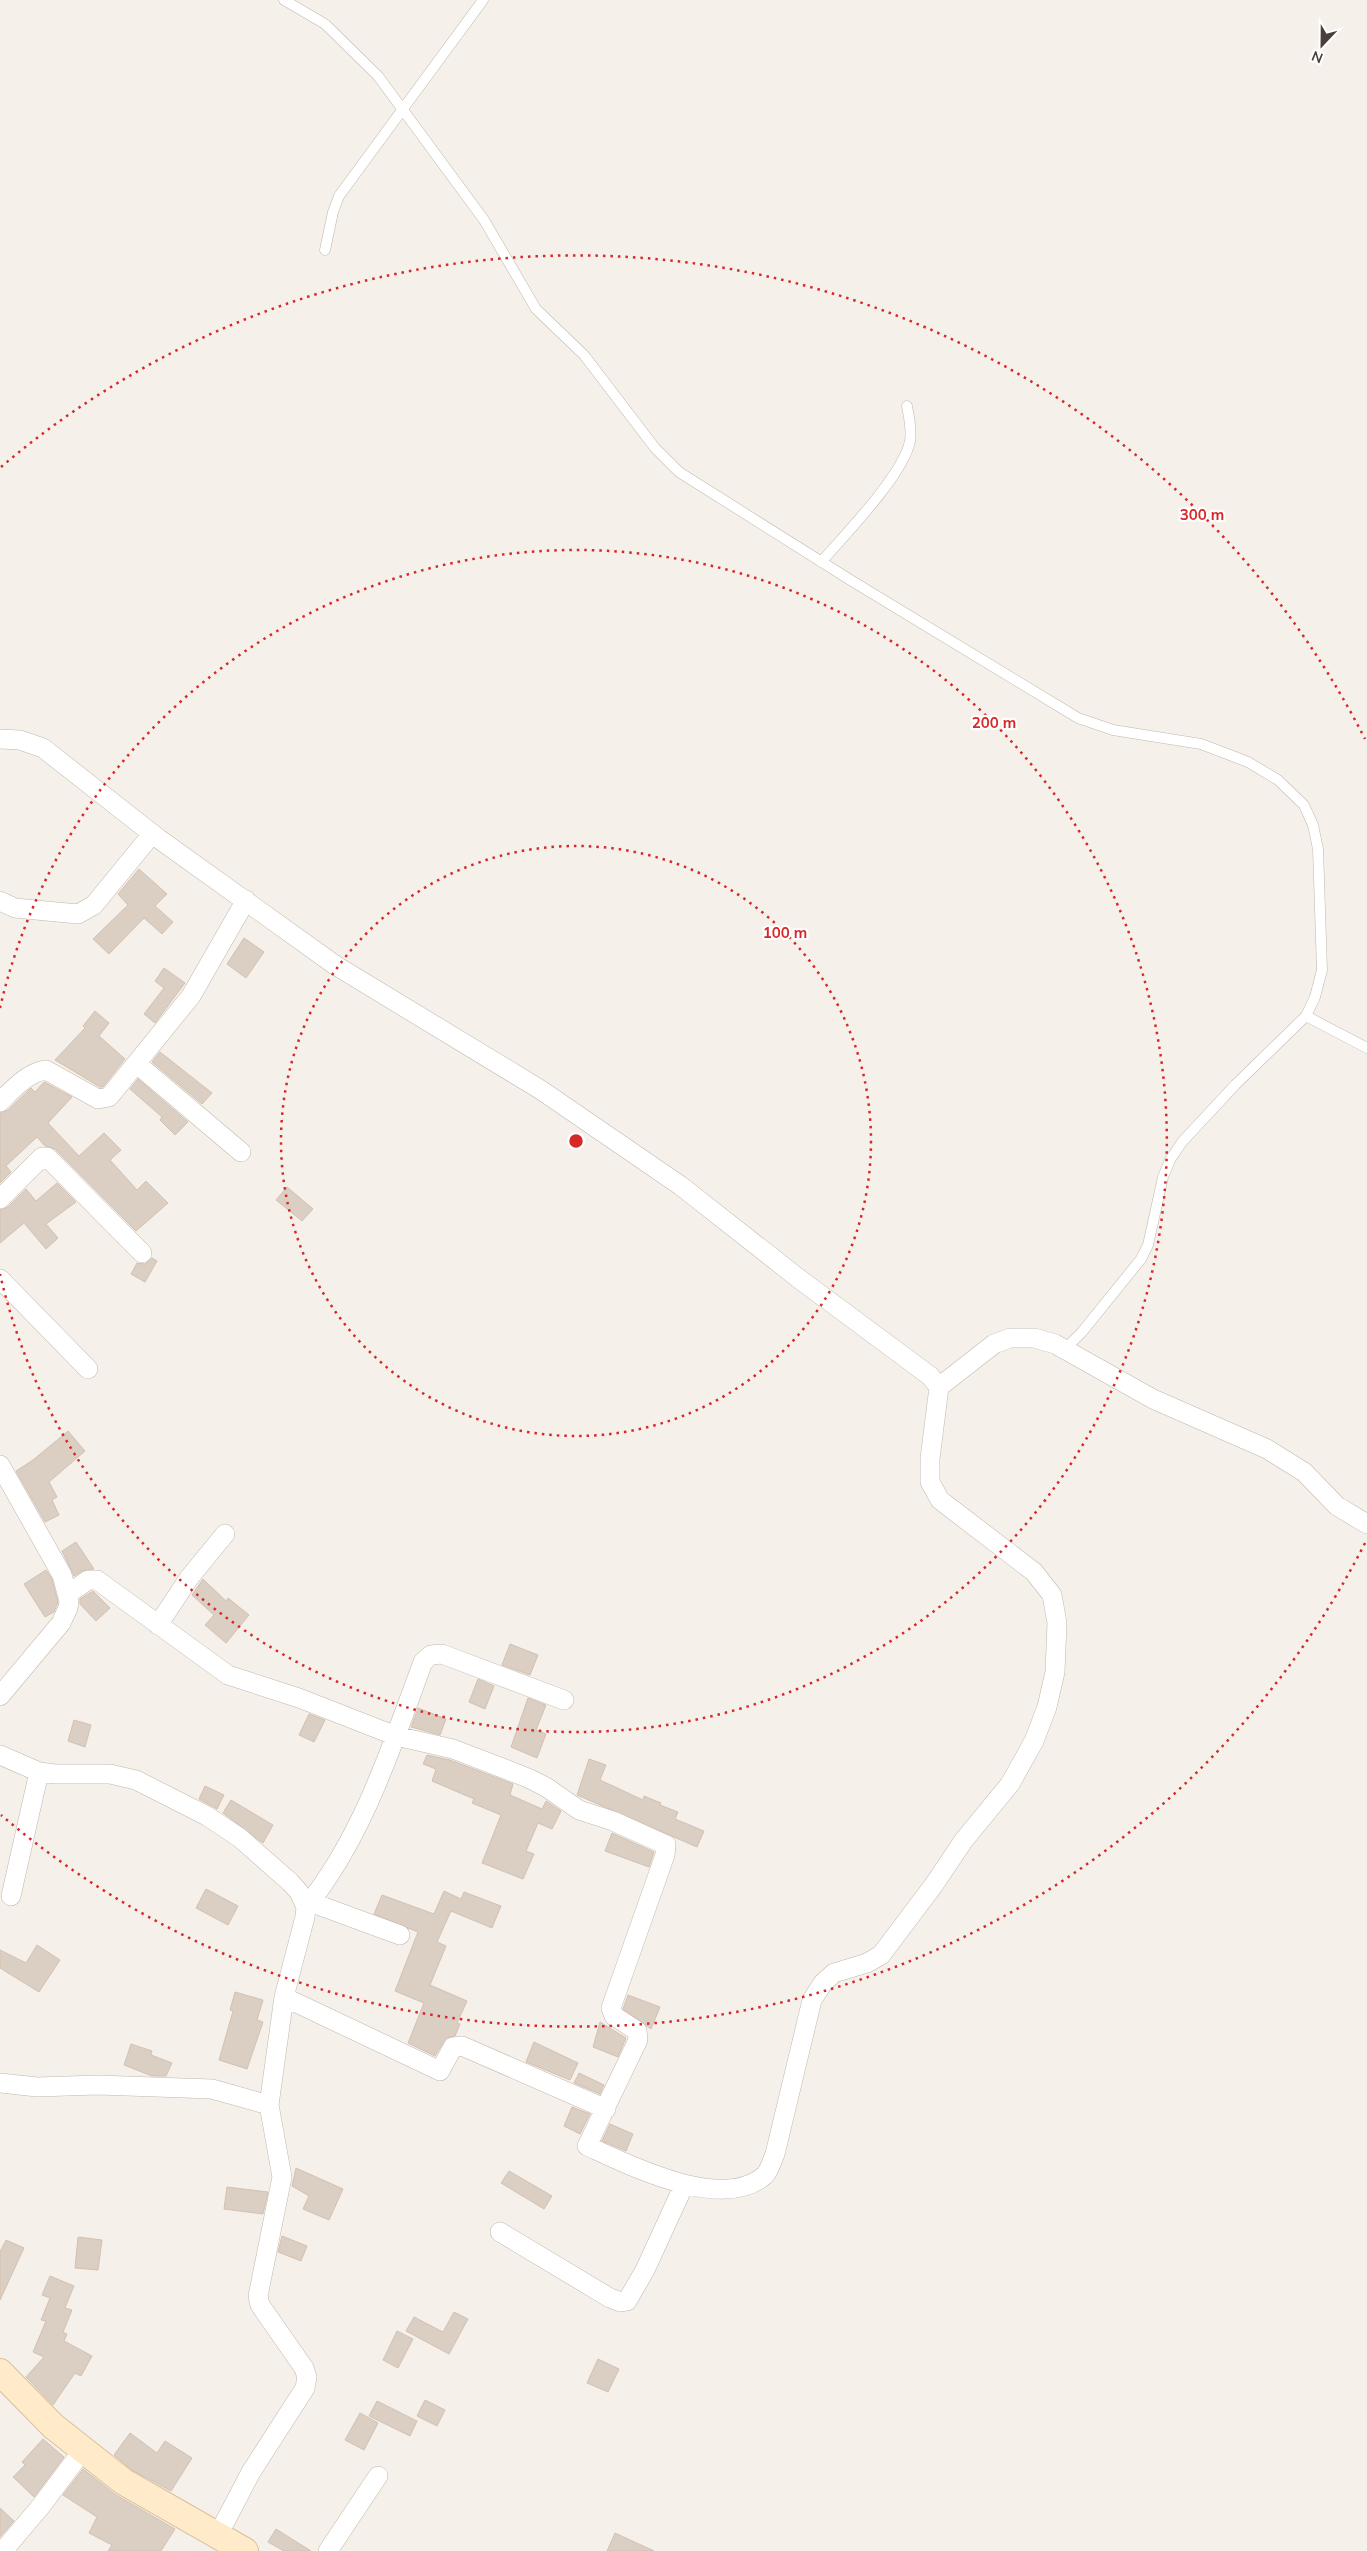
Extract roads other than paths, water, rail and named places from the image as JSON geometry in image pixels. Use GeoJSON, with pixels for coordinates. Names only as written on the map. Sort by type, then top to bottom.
{"type":"FeatureCollection","features":[{"type":"Feature","properties":{"kind":"main road"},"geometry":{"type":"LineString","coordinates":[[0,2372],[53,2426],[124,2482],[245,2551]]}},
{"type":"Feature","properties":{"kind":"street"},"geometry":{"type":"LineString","coordinates":[[0,739],[20,740],[43,748],[152,834],[336,965],[541,1090],[681,1186],[798,1278],[930,1376],[939,1388],[930,1459],[930,1482],[940,1500],[1034,1572],[1052,1595],[1058,1623],[1056,1662],[1047,1707],[1034,1741],[1010,1784],[964,1840],[933,1886],[881,1954],[867,1963],[834,1973],[823,1983],[812,2000],[775,2154],[766,2174],[751,2183],[725,2189],[684,2185],[640,2171],[587,2146],[639,2036],[634,2028],[614,2016],[611,2008],[665,1855],[666,1846],[613,1822],[579,1810],[546,1787],[528,1778],[448,1748],[396,1736],[299,1698],[228,1675],[98,1580],[88,1580],[68,1594]]}},
{"type":"Feature","properties":{"kind":"street"},"geometry":{"type":"LineString","coordinates":[[0,901],[15,908],[78,914],[85,912],[94,905],[152,834]]}},
{"type":"Feature","properties":{"kind":"street"},"geometry":{"type":"LineString","coordinates":[[0,1102],[28,1077],[38,1071],[46,1070],[102,1100],[109,1097],[191,996],[246,900]]}},
{"type":"Feature","properties":{"kind":"street"},"geometry":{"type":"LineString","coordinates":[[137,1064],[241,1152]]}},
{"type":"Feature","properties":{"kind":"street"},"geometry":{"type":"LineString","coordinates":[[0,1199],[42,1157],[47,1157],[142,1252]]}},
{"type":"Feature","properties":{"kind":"street"},"geometry":{"type":"LineString","coordinates":[[0,1279],[88,1369]]}},
{"type":"Feature","properties":{"kind":"street"},"geometry":{"type":"LineString","coordinates":[[939,1388],[994,1344],[1010,1338],[1034,1338],[1056,1344],[1152,1398],[1267,1449],[1304,1472],[1337,1506],[1367,1524]]}},
{"type":"Feature","properties":{"kind":"street"},"geometry":{"type":"LineString","coordinates":[[0,1465],[62,1575],[68,1594],[68,1608],[61,1623],[0,1696]]}},
{"type":"Feature","properties":{"kind":"street"},"geometry":{"type":"LineString","coordinates":[[158,1625],[189,1578],[225,1534]]}},
{"type":"Feature","properties":{"kind":"street"},"geometry":{"type":"LineString","coordinates":[[218,2535],[251,2472],[305,2388],[307,2377],[304,2368],[260,2305],[258,2296],[282,2177],[269,2105],[284,1997],[308,1904],[336,1867],[396,1736],[423,1662],[431,1655],[442,1654],[564,1700]]}},
{"type":"Feature","properties":{"kind":"street"},"geometry":{"type":"LineString","coordinates":[[0,1755],[39,1772],[55,1774],[110,1774],[136,1780],[207,1816],[240,1838],[290,1882],[308,1904],[400,1935]]}},
{"type":"Feature","properties":{"kind":"street"},"geometry":{"type":"LineString","coordinates":[[11,1896],[39,1772]]}},
{"type":"Feature","properties":{"kind":"street"},"geometry":{"type":"LineString","coordinates":[[284,1997],[440,2071],[453,2047],[462,2046],[606,2109]]}},
{"type":"Feature","properties":{"kind":"street"},"geometry":{"type":"LineString","coordinates":[[0,2083],[37,2087],[98,2085],[212,2089],[269,2105]]}},
{"type":"Feature","properties":{"kind":"street"},"geometry":{"type":"LineString","coordinates":[[500,2232],[610,2298],[621,2302],[628,2301],[645,2270],[684,2185]]}},
{"type":"Feature","properties":{"kind":"street"},"geometry":{"type":"LineString","coordinates":[[3,2551],[41,2506],[83,2450]]}},
{"type":"Feature","properties":{"kind":"street"},"geometry":{"type":"LineString","coordinates":[[328,2551],[378,2476]]}},
{"type":"Feature","properties":{"kind":"lane"},"geometry":{"type":"LineString","coordinates":[[284,0],[325,24],[378,76],[484,220],[536,309],[584,354],[655,448],[679,472],[711,495],[1078,718],[1113,730],[1201,744],[1248,762],[1278,780],[1304,805],[1314,825],[1318,849],[1322,970],[1315,997],[1306,1016],[1234,1084],[1182,1142],[1162,1177],[1148,1244],[1142,1259],[1082,1332],[1065,1349]]}},
{"type":"Feature","properties":{"kind":"lane"},"geometry":{"type":"LineString","coordinates":[[325,250],[333,212],[339,196],[483,0]]}},
{"type":"Feature","properties":{"kind":"lane"},"geometry":{"type":"LineString","coordinates":[[821,562],[884,489],[904,456],[910,443],[911,429],[907,406]]}},
{"type":"Feature","properties":{"kind":"lane"},"geometry":{"type":"LineString","coordinates":[[1306,1016],[1367,1048]]}}]}
